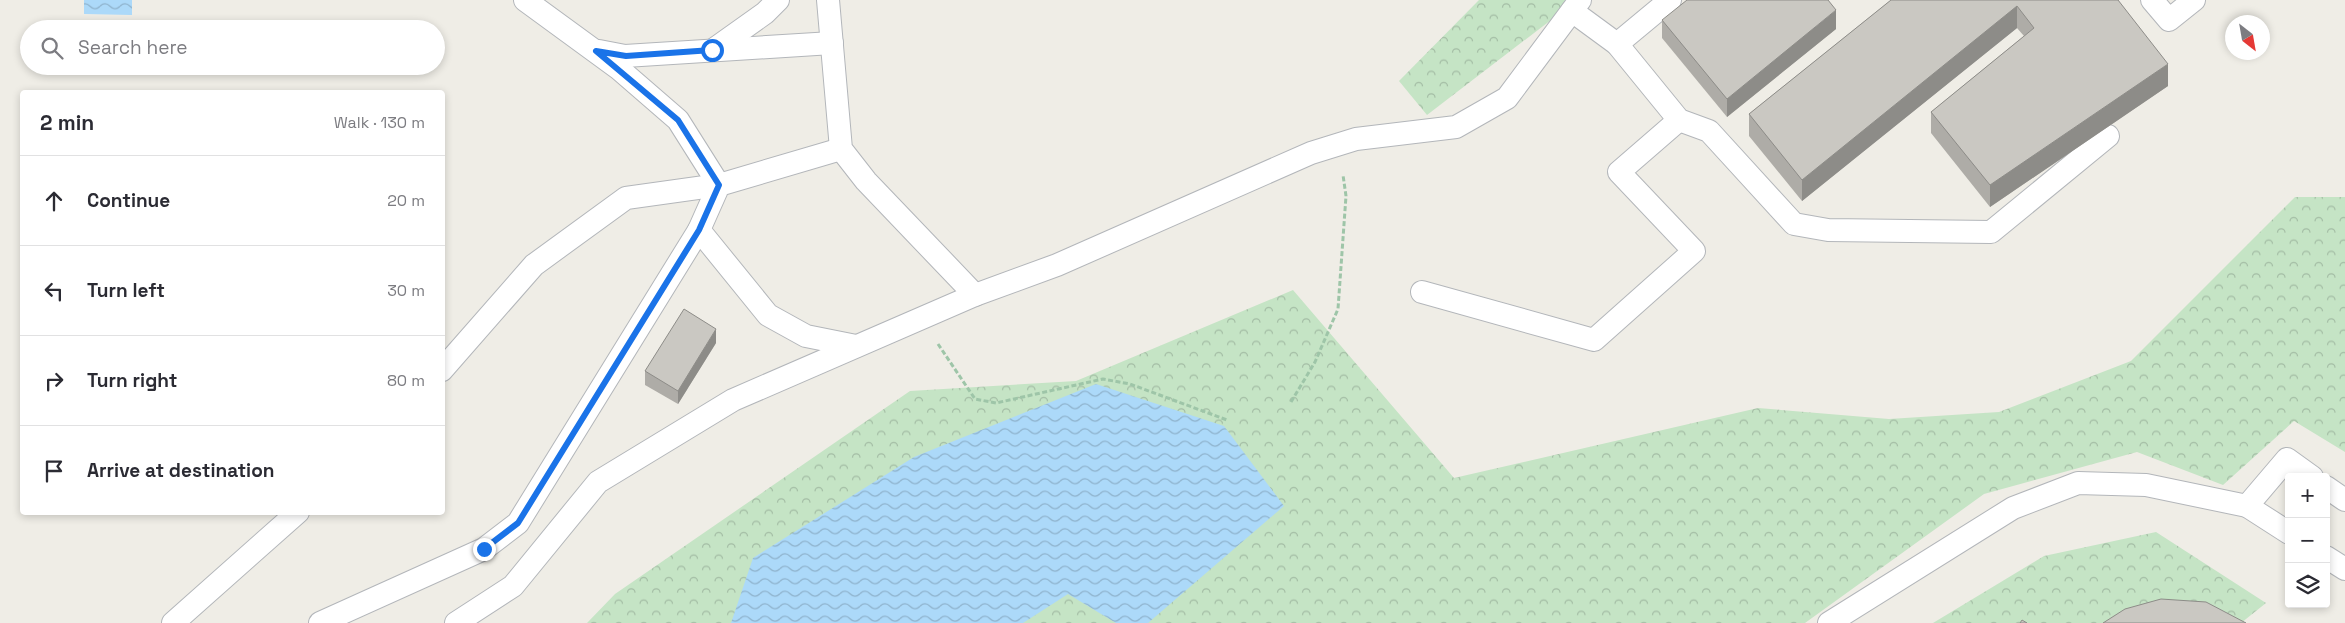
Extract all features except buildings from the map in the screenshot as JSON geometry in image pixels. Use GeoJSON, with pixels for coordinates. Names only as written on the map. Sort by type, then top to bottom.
{"type":"FeatureCollection","features":[{"type":"Feature","properties":{"kind":"lane"},"geometry":{"type":"LineString","coordinates":[[525,0],[596,51],[678,120],[719,185]]}},
{"type":"Feature","properties":{"kind":"lane"},"geometry":{"type":"LineString","coordinates":[[712,50],[765,13],[778,0]]}},
{"type":"Feature","properties":{"kind":"lane"},"geometry":{"type":"LineString","coordinates":[[828,0],[841,149],[866,181],[975,296]]}},
{"type":"Feature","properties":{"kind":"lane"},"geometry":{"type":"LineString","coordinates":[[1617,44],[1670,0]]}},
{"type":"Feature","properties":{"kind":"lane"},"geometry":{"type":"LineString","coordinates":[[2152,0],[2169,20],[2194,0]]}},
{"type":"Feature","properties":{"kind":"lane"},"geometry":{"type":"LineString","coordinates":[[456,623],[513,586],[598,482],[733,400],[922,318],[1057,264],[1311,153],[1356,139],[1456,127],[1506,98],[1576,5],[1617,44],[1679,120],[1709,131],[1794,224],[1828,230],[1991,232],[2108,136]]}},
{"type":"Feature","properties":{"kind":"lane"},"geometry":{"type":"LineString","coordinates":[[596,51],[626,56],[832,43]]}},
{"type":"Feature","properties":{"kind":"lane"},"geometry":{"type":"LineString","coordinates":[[1422,292],[1594,340],[1694,251],[1619,172],[1679,120]]}},
{"type":"Feature","properties":{"kind":"lane"},"geometry":{"type":"LineString","coordinates":[[445,367],[534,265],[626,198],[719,185],[841,149]]}},
{"type":"Feature","properties":{"kind":"lane"},"geometry":{"type":"LineString","coordinates":[[320,623],[484,549],[518,523],[699,230],[719,185]]}},
{"type":"Feature","properties":{"kind":"lane"},"geometry":{"type":"LineString","coordinates":[[699,230],[768,315],[806,336],[856,346]]}},
{"type":"Feature","properties":{"kind":"lane"},"geometry":{"type":"LineString","coordinates":[[2247,506],[2287,459],[2306,473]]}},
{"type":"Feature","properties":{"kind":"lane"},"geometry":{"type":"LineString","coordinates":[[1830,623],[2013,508],[2078,483],[2146,485],[2247,506],[2285,530]]}},
{"type":"Feature","properties":{"kind":"lane"},"geometry":{"type":"LineString","coordinates":[[2330,490],[2345,500]]}},
{"type":"Feature","properties":{"kind":"lane"},"geometry":{"type":"LineString","coordinates":[[173,623],[295,515]]}},
{"type":"Feature","properties":{"kind":"lane"},"geometry":{"type":"LineString","coordinates":[[2330,560],[2345,569]]}},
{"type":"Feature","properties":{"kind":"path"},"geometry":{"type":"LineString","coordinates":[[1291,402],[1315,362],[1338,309],[1346,196],[1342,170],[1321,175],[1311,153]]}},
{"type":"Feature","properties":{"kind":"path"},"geometry":{"type":"LineString","coordinates":[[922,318],[975,399],[996,403],[1103,380],[1130,384],[1227,420]]}},
{"type":"Feature","properties":{"kind":"green space"},"geometry":{"type":"Polygon","coordinates":[[[1479,0],[1577,0],[1427,115],[1399,81],[1479,0]]]}},
{"type":"Feature","properties":{"kind":"green space"},"geometry":{"type":"Polygon","coordinates":[[[2295,197],[2345,197],[2345,452],[2294,421],[2223,485],[2137,452],[1984,494],[1805,623],[587,623],[615,594],[910,391],[1076,381],[1293,290],[1454,478],[1758,408],[1889,419],[1999,412],[2131,361],[2295,197]]]}},
{"type":"Feature","properties":{"kind":"green space"},"geometry":{"type":"Polygon","coordinates":[[[2156,532],[2266,603],[2241,623],[1933,623],[2044,556],[2156,532]]]}},
{"type":"Feature","properties":{"kind":"water"},"geometry":{"type":"Polygon","coordinates":[[[84,0],[132,0],[132,15],[84,14],[84,0]]]}},
{"type":"Feature","properties":{"kind":"water"},"geometry":{"type":"Polygon","coordinates":[[[1096,384],[1224,426],[1284,506],[1148,623],[1116,623],[1068,594],[1023,623],[731,623],[753,558],[914,457],[1096,384]]]}},
{"type":"Feature","properties":{"kind":"route"},"geometry":{"type":"LineString","coordinates":[[484,549],[518,523],[699,230],[719,185],[678,120],[596,51],[626,56],[712,50]]}}]}
